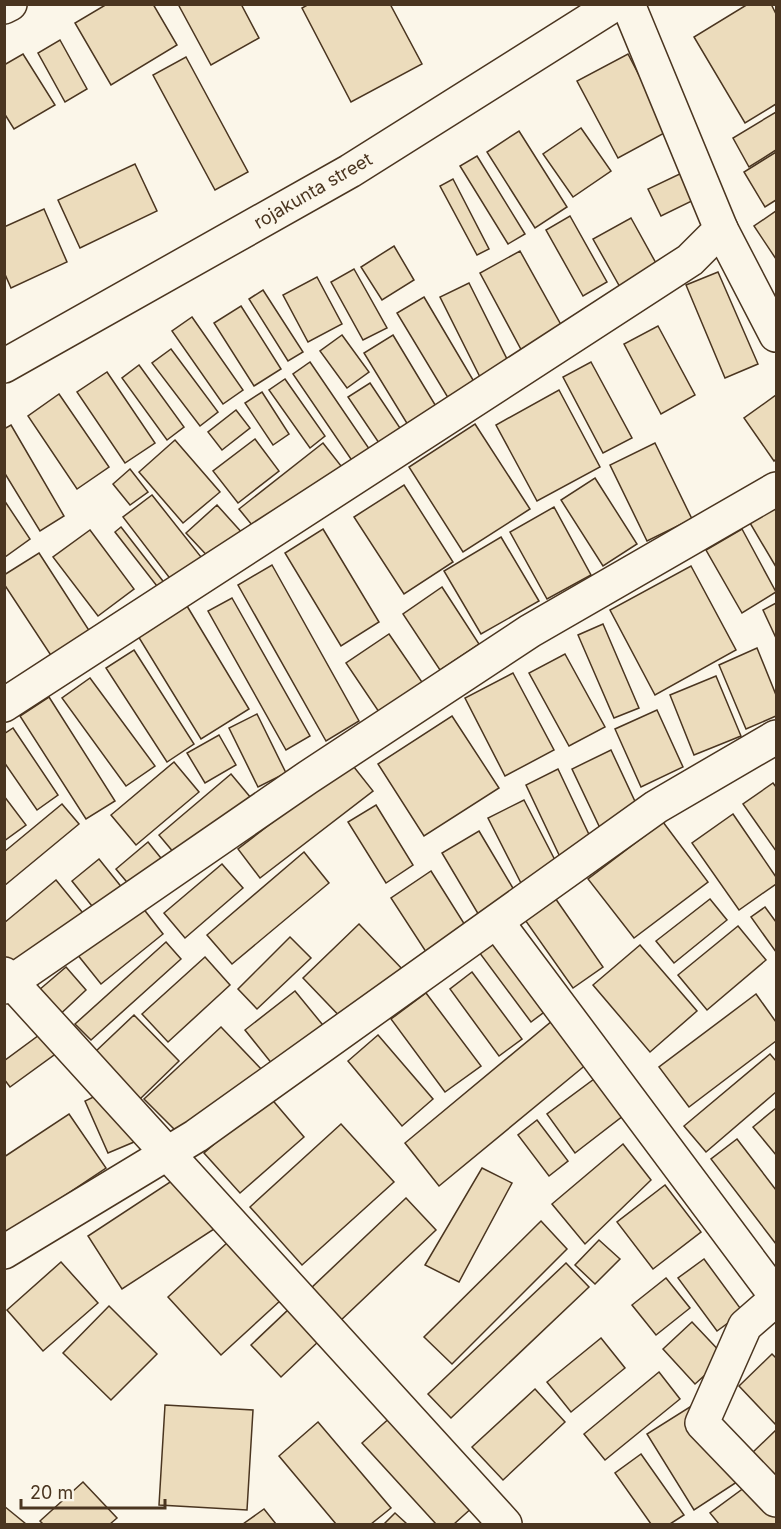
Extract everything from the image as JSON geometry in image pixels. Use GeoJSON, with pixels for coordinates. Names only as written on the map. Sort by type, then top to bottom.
{"type":"FeatureCollection","features":[{"type":"Feature","properties":{"kind":"street"},"geometry":{"type":"LineString","coordinates":[[4,7],[10,4]]}},
{"type":"Feature","properties":{"kind":"street","name":"rojakunta street"},"geometry":{"type":"LineString","coordinates":[[4,366],[350,171],[615,4]]}},
{"type":"Feature","properties":{"kind":"street"},"geometry":{"type":"LineString","coordinates":[[628,4],[721,229],[777,335]]}},
{"type":"Feature","properties":{"kind":"street"},"geometry":{"type":"LineString","coordinates":[[4,705],[690,260],[721,229]]}},
{"type":"Feature","properties":{"kind":"street"},"geometry":{"type":"LineString","coordinates":[[505,1524],[168,1153],[7,981],[307,778],[530,631],[777,489]]}},
{"type":"Feature","properties":{"kind":"street"},"geometry":{"type":"LineString","coordinates":[[4,1252],[196,1137],[656,807],[777,736]]}},
{"type":"Feature","properties":{"kind":"street"},"geometry":{"type":"LineString","coordinates":[[497,922],[777,1297],[745,1326],[702,1423],[777,1500]]}},
{"type":"Feature","properties":{"kind":"building"},"geometry":{"type":"Polygon","coordinates":[[[107,4],[153,4],[177,45],[111,85],[75,23],[107,4]]]}},
{"type":"Feature","properties":{"kind":"building"},"geometry":{"type":"Polygon","coordinates":[[[178,4],[241,4],[259,38],[211,65],[178,4]]]}},
{"type":"Feature","properties":{"kind":"building"},"geometry":{"type":"Polygon","coordinates":[[[309,4],[390,4],[422,64],[351,102],[302,8],[309,4]]]}},
{"type":"Feature","properties":{"kind":"building"},"geometry":{"type":"Polygon","coordinates":[[[748,4],[771,4],[776,14],[776,104],[745,123],[694,37],[748,4]]]}},
{"type":"Feature","properties":{"kind":"building"},"geometry":{"type":"Polygon","coordinates":[[[60,40],[87,89],[65,102],[38,53],[60,40]]]}},
{"type":"Feature","properties":{"kind":"building"},"geometry":{"type":"Polygon","coordinates":[[[23,54],[55,105],[14,129],[4,113],[4,65],[23,54]]]}},
{"type":"Feature","properties":{"kind":"building"},"geometry":{"type":"Polygon","coordinates":[[[628,54],[668,131],[618,158],[577,81],[628,54]]]}},
{"type":"Feature","properties":{"kind":"building"},"geometry":{"type":"Polygon","coordinates":[[[186,57],[248,172],[215,190],[153,75],[186,57]]]}},
{"type":"Feature","properties":{"kind":"building"},"geometry":{"type":"Polygon","coordinates":[[[776,112],[776,150],[749,167],[733,138],[776,112]]]}},
{"type":"Feature","properties":{"kind":"building"},"geometry":{"type":"Polygon","coordinates":[[[581,128],[611,171],[573,197],[543,154],[581,128]]]}},
{"type":"Feature","properties":{"kind":"building"},"geometry":{"type":"Polygon","coordinates":[[[519,131],[567,207],[535,228],[487,152],[519,131]]]}},
{"type":"Feature","properties":{"kind":"building"},"geometry":{"type":"Polygon","coordinates":[[[776,152],[776,200],[765,207],[744,172],[776,152]]]}},
{"type":"Feature","properties":{"kind":"building"},"geometry":{"type":"Polygon","coordinates":[[[477,156],[525,234],[508,244],[460,166],[477,156]]]}},
{"type":"Feature","properties":{"kind":"building"},"geometry":{"type":"Polygon","coordinates":[[[135,164],[157,211],[80,248],[58,200],[135,164]]]}},
{"type":"Feature","properties":{"kind":"building"},"geometry":{"type":"Polygon","coordinates":[[[686,171],[698,198],[661,216],[648,189],[686,171]]]}},
{"type":"Feature","properties":{"kind":"building"},"geometry":{"type":"Polygon","coordinates":[[[453,179],[489,249],[477,255],[440,186],[453,179]]]}},
{"type":"Feature","properties":{"kind":"building"},"geometry":{"type":"Polygon","coordinates":[[[44,209],[67,262],[11,288],[4,272],[4,227],[44,209]]]}},
{"type":"Feature","properties":{"kind":"building"},"geometry":{"type":"Polygon","coordinates":[[[776,211],[776,259],[754,226],[776,211]]]}},
{"type":"Feature","properties":{"kind":"building"},"geometry":{"type":"Polygon","coordinates":[[[570,216],[607,282],[583,296],[546,230],[570,216]]]}},
{"type":"Feature","properties":{"kind":"building"},"geometry":{"type":"Polygon","coordinates":[[[631,218],[662,274],[625,296],[593,239],[631,218]]]}},
{"type":"Feature","properties":{"kind":"building"},"geometry":{"type":"Polygon","coordinates":[[[394,246],[414,280],[382,300],[361,267],[394,246]]]}},
{"type":"Feature","properties":{"kind":"building"},"geometry":{"type":"Polygon","coordinates":[[[520,251],[565,332],[524,355],[480,273],[520,251]]]}},
{"type":"Feature","properties":{"kind":"building"},"geometry":{"type":"Polygon","coordinates":[[[354,269],[387,328],[363,340],[331,282],[354,269]]]}},
{"type":"Feature","properties":{"kind":"building"},"geometry":{"type":"Polygon","coordinates":[[[718,272],[758,364],[725,378],[686,285],[718,272]]]}},
{"type":"Feature","properties":{"kind":"building"},"geometry":{"type":"Polygon","coordinates":[[[317,277],[342,324],[308,342],[283,295],[317,277]]]}},
{"type":"Feature","properties":{"kind":"building"},"geometry":{"type":"Polygon","coordinates":[[[469,283],[511,367],[482,381],[440,297],[469,283]]]}},
{"type":"Feature","properties":{"kind":"building"},"geometry":{"type":"Polygon","coordinates":[[[263,290],[303,352],[288,361],[249,299],[263,290]]]}},
{"type":"Feature","properties":{"kind":"building"},"geometry":{"type":"Polygon","coordinates":[[[424,297],[476,385],[450,401],[397,313],[424,297]]]}},
{"type":"Feature","properties":{"kind":"building"},"geometry":{"type":"Polygon","coordinates":[[[241,306],[281,369],[254,386],[214,323],[241,306]]]}},
{"type":"Feature","properties":{"kind":"building"},"geometry":{"type":"Polygon","coordinates":[[[192,317],[243,390],[223,404],[172,331],[192,317]]]}},
{"type":"Feature","properties":{"kind":"building"},"geometry":{"type":"Polygon","coordinates":[[[658,326],[695,395],[661,414],[624,344],[658,326]]]}},
{"type":"Feature","properties":{"kind":"building"},"geometry":{"type":"Polygon","coordinates":[[[342,335],[369,372],[347,388],[320,351],[342,335]]]}},
{"type":"Feature","properties":{"kind":"building"},"geometry":{"type":"Polygon","coordinates":[[[393,335],[437,408],[408,425],[364,353],[393,335]]]}},
{"type":"Feature","properties":{"kind":"building"},"geometry":{"type":"Polygon","coordinates":[[[171,349],[218,412],[200,426],[152,363],[171,349]]]}},
{"type":"Feature","properties":{"kind":"building"},"geometry":{"type":"Polygon","coordinates":[[[310,362],[372,453],[355,465],[293,374],[310,362]]]}},
{"type":"Feature","properties":{"kind":"building"},"geometry":{"type":"Polygon","coordinates":[[[591,362],[632,438],[603,453],[563,377],[591,362]]]}},
{"type":"Feature","properties":{"kind":"building"},"geometry":{"type":"Polygon","coordinates":[[[139,365],[184,427],[167,440],[122,378],[139,365]]]}},
{"type":"Feature","properties":{"kind":"building"},"geometry":{"type":"Polygon","coordinates":[[[107,372],[155,443],[125,463],[77,392],[107,372]]]}},
{"type":"Feature","properties":{"kind":"building"},"geometry":{"type":"Polygon","coordinates":[[[285,379],[325,436],[310,448],[269,390],[285,379]]]}},
{"type":"Feature","properties":{"kind":"building"},"geometry":{"type":"Polygon","coordinates":[[[370,383],[402,431],[381,446],[348,397],[370,383]]]}},
{"type":"Feature","properties":{"kind":"building"},"geometry":{"type":"Polygon","coordinates":[[[559,390],[600,467],[537,501],[496,425],[559,390]]]}},
{"type":"Feature","properties":{"kind":"building"},"geometry":{"type":"Polygon","coordinates":[[[262,392],[289,434],[273,445],[245,403],[262,392]]]}},
{"type":"Feature","properties":{"kind":"building"},"geometry":{"type":"Polygon","coordinates":[[[59,394],[109,467],[77,489],[28,416],[59,394]]]}},
{"type":"Feature","properties":{"kind":"building"},"geometry":{"type":"Polygon","coordinates":[[[776,395],[776,459],[774,461],[744,418],[776,395]]]}},
{"type":"Feature","properties":{"kind":"building"},"geometry":{"type":"Polygon","coordinates":[[[236,410],[250,428],[222,450],[208,432],[236,410]]]}},
{"type":"Feature","properties":{"kind":"building"},"geometry":{"type":"Polygon","coordinates":[[[475,424],[530,509],[463,552],[409,467],[475,424]]]}},
{"type":"Feature","properties":{"kind":"building"},"geometry":{"type":"Polygon","coordinates":[[[11,425],[64,516],[40,531],[4,472],[4,429],[11,425]]]}},
{"type":"Feature","properties":{"kind":"building"},"geometry":{"type":"Polygon","coordinates":[[[255,439],[279,471],[238,503],[213,471],[255,439]]]}},
{"type":"Feature","properties":{"kind":"building"},"geometry":{"type":"Polygon","coordinates":[[[175,440],[220,492],[183,523],[139,472],[175,440]]]}},
{"type":"Feature","properties":{"kind":"building"},"geometry":{"type":"Polygon","coordinates":[[[323,443],[345,471],[261,536],[239,509],[323,443]]]}},
{"type":"Feature","properties":{"kind":"building"},"geometry":{"type":"Polygon","coordinates":[[[655,443],[692,519],[647,541],[610,465],[655,443]]]}},
{"type":"Feature","properties":{"kind":"building"},"geometry":{"type":"Polygon","coordinates":[[[130,469],[148,492],[130,505],[113,484],[130,469]]]}},
{"type":"Feature","properties":{"kind":"building"},"geometry":{"type":"Polygon","coordinates":[[[595,478],[637,544],[603,566],[561,500],[595,478]]]}},
{"type":"Feature","properties":{"kind":"building"},"geometry":{"type":"Polygon","coordinates":[[[404,485],[453,562],[404,594],[354,517],[404,485]]]}},
{"type":"Feature","properties":{"kind":"building"},"geometry":{"type":"Polygon","coordinates":[[[152,495],[205,562],[175,585],[123,517],[152,495]]]}},
{"type":"Feature","properties":{"kind":"building"},"geometry":{"type":"Polygon","coordinates":[[[4,500],[30,539],[5,557],[4,557],[4,500]]]}},
{"type":"Feature","properties":{"kind":"building"},"geometry":{"type":"Polygon","coordinates":[[[217,505],[244,535],[214,563],[186,533],[217,505]]]}},
{"type":"Feature","properties":{"kind":"building"},"geometry":{"type":"Polygon","coordinates":[[[554,507],[591,575],[547,599],[510,532],[554,507]]]}},
{"type":"Feature","properties":{"kind":"building"},"geometry":{"type":"Polygon","coordinates":[[[776,507],[776,567],[750,523],[776,507]]]}},
{"type":"Feature","properties":{"kind":"building"},"geometry":{"type":"Polygon","coordinates":[[[121,527],[166,585],[160,590],[115,532],[121,527]]]}},
{"type":"Feature","properties":{"kind":"building"},"geometry":{"type":"Polygon","coordinates":[[[323,529],[379,622],[341,646],[285,553],[323,529]]]}},
{"type":"Feature","properties":{"kind":"building"},"geometry":{"type":"Polygon","coordinates":[[[742,529],[776,592],[742,613],[706,550],[742,529]]]}},
{"type":"Feature","properties":{"kind":"building"},"geometry":{"type":"Polygon","coordinates":[[[90,530],[134,589],[98,616],[53,557],[90,530]]]}},
{"type":"Feature","properties":{"kind":"building"},"geometry":{"type":"Polygon","coordinates":[[[501,537],[539,601],[481,634],[444,571],[501,537]]]}},
{"type":"Feature","properties":{"kind":"building"},"geometry":{"type":"Polygon","coordinates":[[[39,553],[92,635],[54,660],[4,584],[4,575],[39,553]]]}},
{"type":"Feature","properties":{"kind":"building"},"geometry":{"type":"Polygon","coordinates":[[[272,565],[359,721],[326,741],[238,585],[272,565]]]}},
{"type":"Feature","properties":{"kind":"building"},"geometry":{"type":"Polygon","coordinates":[[[691,566],[736,650],[655,695],[610,610],[691,566]]]}},
{"type":"Feature","properties":{"kind":"building"},"geometry":{"type":"Polygon","coordinates":[[[442,587],[479,644],[440,670],[403,614],[442,587]]]}},
{"type":"Feature","properties":{"kind":"building"},"geometry":{"type":"Polygon","coordinates":[[[232,598],[310,736],[286,750],[208,611],[232,598]]]}},
{"type":"Feature","properties":{"kind":"building"},"geometry":{"type":"Polygon","coordinates":[[[776,603],[776,638],[763,610],[776,603]]]}},
{"type":"Feature","properties":{"kind":"building"},"geometry":{"type":"Polygon","coordinates":[[[187,606],[249,709],[201,739],[138,636],[187,606]]]}},
{"type":"Feature","properties":{"kind":"building"},"geometry":{"type":"Polygon","coordinates":[[[603,624],[639,708],[614,718],[578,635],[603,624]]]}},
{"type":"Feature","properties":{"kind":"building"},"geometry":{"type":"Polygon","coordinates":[[[389,634],[426,688],[383,718],[346,663],[389,634]]]}},
{"type":"Feature","properties":{"kind":"building"},"geometry":{"type":"Polygon","coordinates":[[[757,648],[776,695],[776,716],[746,729],[719,665],[757,648]]]}},
{"type":"Feature","properties":{"kind":"building"},"geometry":{"type":"Polygon","coordinates":[[[134,650],[194,744],[167,762],[106,668],[134,650]]]}},
{"type":"Feature","properties":{"kind":"building"},"geometry":{"type":"Polygon","coordinates":[[[565,654],[605,727],[569,746],[529,673],[565,654]]]}},
{"type":"Feature","properties":{"kind":"building"},"geometry":{"type":"Polygon","coordinates":[[[513,673],[554,750],[505,776],[465,698],[513,673]]]}},
{"type":"Feature","properties":{"kind":"building"},"geometry":{"type":"Polygon","coordinates":[[[716,676],[741,736],[694,755],[670,695],[716,676]]]}},
{"type":"Feature","properties":{"kind":"building"},"geometry":{"type":"Polygon","coordinates":[[[90,678],[155,766],[126,786],[62,698],[90,678]]]}},
{"type":"Feature","properties":{"kind":"building"},"geometry":{"type":"Polygon","coordinates":[[[49,697],[115,801],[86,819],[20,716],[49,697]]]}},
{"type":"Feature","properties":{"kind":"building"},"geometry":{"type":"Polygon","coordinates":[[[657,710],[683,767],[641,787],[615,729],[657,710]]]}},
{"type":"Feature","properties":{"kind":"building"},"geometry":{"type":"Polygon","coordinates":[[[257,714],[286,773],[258,787],[229,728],[257,714]]]}},
{"type":"Feature","properties":{"kind":"building"},"geometry":{"type":"Polygon","coordinates":[[[452,716],[499,788],[424,836],[378,764],[452,716]]]}},
{"type":"Feature","properties":{"kind":"building"},"geometry":{"type":"Polygon","coordinates":[[[13,728],[58,795],[37,810],[4,762],[4,734],[13,728]]]}},
{"type":"Feature","properties":{"kind":"building"},"geometry":{"type":"Polygon","coordinates":[[[219,735],[236,765],[205,783],[187,753],[219,735]]]}},
{"type":"Feature","properties":{"kind":"building"},"geometry":{"type":"Polygon","coordinates":[[[611,750],[639,810],[600,828],[572,769],[611,750]]]}},
{"type":"Feature","properties":{"kind":"building"},"geometry":{"type":"Polygon","coordinates":[[[174,762],[199,792],[136,845],[111,815],[174,762]]]}},
{"type":"Feature","properties":{"kind":"building"},"geometry":{"type":"Polygon","coordinates":[[[350,762],[373,791],[260,878],[238,849],[350,762]]]}},
{"type":"Feature","properties":{"kind":"building"},"geometry":{"type":"Polygon","coordinates":[[[558,769],[593,843],[561,859],[526,785],[558,769]]]}},
{"type":"Feature","properties":{"kind":"building"},"geometry":{"type":"Polygon","coordinates":[[[231,774],[256,804],[185,866],[159,835],[231,774]]]}},
{"type":"Feature","properties":{"kind":"building"},"geometry":{"type":"Polygon","coordinates":[[[773,783],[776,787],[776,851],[743,804],[773,783]]]}},
{"type":"Feature","properties":{"kind":"building"},"geometry":{"type":"Polygon","coordinates":[[[4,796],[26,825],[4,841],[4,796]]]}},
{"type":"Feature","properties":{"kind":"building"},"geometry":{"type":"Polygon","coordinates":[[[524,800],[558,866],[522,885],[488,818],[524,800]]]}},
{"type":"Feature","properties":{"kind":"building"},"geometry":{"type":"Polygon","coordinates":[[[62,804],[79,824],[4,886],[4,852],[62,804]]]}},
{"type":"Feature","properties":{"kind":"building"},"geometry":{"type":"Polygon","coordinates":[[[376,805],[413,865],[386,883],[348,822],[376,805]]]}},
{"type":"Feature","properties":{"kind":"building"},"geometry":{"type":"Polygon","coordinates":[[[733,814],[776,877],[776,884],[739,910],[692,843],[733,814]]]}},
{"type":"Feature","properties":{"kind":"building"},"geometry":{"type":"Polygon","coordinates":[[[663,822],[708,882],[634,938],[588,879],[663,822]]]}},
{"type":"Feature","properties":{"kind":"building"},"geometry":{"type":"Polygon","coordinates":[[[479,831],[517,895],[480,917],[442,853],[479,831]]]}},
{"type":"Feature","properties":{"kind":"building"},"geometry":{"type":"Polygon","coordinates":[[[148,842],[173,873],[141,899],[116,869],[148,842]]]}},
{"type":"Feature","properties":{"kind":"building"},"geometry":{"type":"Polygon","coordinates":[[[304,852],[329,883],[232,964],[207,935],[304,852]]]}},
{"type":"Feature","properties":{"kind":"building"},"geometry":{"type":"Polygon","coordinates":[[[99,859],[127,894],[100,916],[72,881],[99,859]]]}},
{"type":"Feature","properties":{"kind":"building"},"geometry":{"type":"Polygon","coordinates":[[[222,864],[243,888],[185,938],[164,913],[222,864]]]}},
{"type":"Feature","properties":{"kind":"building"},"geometry":{"type":"Polygon","coordinates":[[[431,871],[470,933],[430,958],[391,898],[431,871]]]}},
{"type":"Feature","properties":{"kind":"building"},"geometry":{"type":"Polygon","coordinates":[[[56,880],[87,918],[4,968],[4,923],[56,880]]]}},
{"type":"Feature","properties":{"kind":"building"},"geometry":{"type":"Polygon","coordinates":[[[553,895],[603,967],[573,988],[523,917],[553,895]]]}},
{"type":"Feature","properties":{"kind":"building"},"geometry":{"type":"Polygon","coordinates":[[[710,899],[727,920],[674,963],[656,941],[710,899]]]}},
{"type":"Feature","properties":{"kind":"building"},"geometry":{"type":"Polygon","coordinates":[[[139,903],[163,934],[101,984],[77,954],[139,903]]]}},
{"type":"Feature","properties":{"kind":"building"},"geometry":{"type":"Polygon","coordinates":[[[765,907],[776,922],[776,952],[751,917],[765,907]]]}},
{"type":"Feature","properties":{"kind":"building"},"geometry":{"type":"Polygon","coordinates":[[[359,924],[405,972],[349,1026],[303,978],[359,924]]]}},
{"type":"Feature","properties":{"kind":"building"},"geometry":{"type":"Polygon","coordinates":[[[508,924],[563,998],[531,1022],[476,948],[508,924]]]}},
{"type":"Feature","properties":{"kind":"building"},"geometry":{"type":"Polygon","coordinates":[[[738,926],[766,960],[707,1010],[678,975],[738,926]]]}},
{"type":"Feature","properties":{"kind":"building"},"geometry":{"type":"Polygon","coordinates":[[[290,937],[311,958],[257,1009],[238,989],[290,937]]]}},
{"type":"Feature","properties":{"kind":"building"},"geometry":{"type":"Polygon","coordinates":[[[166,942],[181,959],[91,1040],[75,1024],[166,942]]]}},
{"type":"Feature","properties":{"kind":"building"},"geometry":{"type":"Polygon","coordinates":[[[640,945],[697,1011],[650,1052],[593,985],[640,945]]]}},
{"type":"Feature","properties":{"kind":"building"},"geometry":{"type":"Polygon","coordinates":[[[205,957],[230,985],[168,1042],[142,1014],[205,957]]]}},
{"type":"Feature","properties":{"kind":"building"},"geometry":{"type":"Polygon","coordinates":[[[66,967],[86,990],[53,1021],[32,996],[66,967]]]}},
{"type":"Feature","properties":{"kind":"building"},"geometry":{"type":"Polygon","coordinates":[[[472,972],[522,1039],[499,1056],[450,989],[472,972]]]}},
{"type":"Feature","properties":{"kind":"building"},"geometry":{"type":"Polygon","coordinates":[[[295,991],[331,1035],[281,1075],[245,1030],[295,991]]]}},
{"type":"Feature","properties":{"kind":"building"},"geometry":{"type":"Polygon","coordinates":[[[426,993],[481,1066],[445,1092],[391,1019],[426,993]]]}},
{"type":"Feature","properties":{"kind":"building"},"geometry":{"type":"Polygon","coordinates":[[[756,994],[776,1022],[776,1041],[689,1107],[659,1067],[756,994]]]}},
{"type":"Feature","properties":{"kind":"building"},"geometry":{"type":"Polygon","coordinates":[[[564,1011],[599,1054],[439,1186],[405,1143],[564,1011]]]}},
{"type":"Feature","properties":{"kind":"building"},"geometry":{"type":"Polygon","coordinates":[[[134,1015],[179,1061],[140,1099],[95,1052],[134,1015]]]}},
{"type":"Feature","properties":{"kind":"building"},"geometry":{"type":"Polygon","coordinates":[[[50,1027],[65,1047],[10,1087],[4,1079],[4,1061],[50,1027]]]}},
{"type":"Feature","properties":{"kind":"building"},"geometry":{"type":"Polygon","coordinates":[[[221,1027],[263,1071],[184,1139],[144,1099],[221,1027]]]}},
{"type":"Feature","properties":{"kind":"building"},"geometry":{"type":"Polygon","coordinates":[[[378,1035],[433,1099],[402,1126],[348,1061],[378,1035]]]}},
{"type":"Feature","properties":{"kind":"building"},"geometry":{"type":"Polygon","coordinates":[[[770,1054],[776,1061],[776,1092],[706,1152],[684,1126],[770,1054]]]}},
{"type":"Feature","properties":{"kind":"building"},"geometry":{"type":"Polygon","coordinates":[[[613,1065],[641,1102],[575,1153],[547,1114],[613,1065]]]}},
{"type":"Feature","properties":{"kind":"building"},"geometry":{"type":"Polygon","coordinates":[[[110,1089],[134,1142],[108,1153],[85,1101],[110,1089]]]}},
{"type":"Feature","properties":{"kind":"building"},"geometry":{"type":"Polygon","coordinates":[[[269,1096],[304,1137],[240,1193],[204,1153],[269,1096]]]}},
{"type":"Feature","properties":{"kind":"building"},"geometry":{"type":"Polygon","coordinates":[[[776,1108],[776,1155],[753,1127],[776,1108]]]}},
{"type":"Feature","properties":{"kind":"building"},"geometry":{"type":"Polygon","coordinates":[[[69,1114],[106,1168],[4,1236],[4,1157],[69,1114]]]}},
{"type":"Feature","properties":{"kind":"building"},"geometry":{"type":"Polygon","coordinates":[[[537,1120],[568,1161],[549,1176],[518,1135],[537,1120]]]}},
{"type":"Feature","properties":{"kind":"building"},"geometry":{"type":"Polygon","coordinates":[[[341,1124],[394,1182],[302,1265],[250,1207],[341,1124]]]}},
{"type":"Feature","properties":{"kind":"building"},"geometry":{"type":"Polygon","coordinates":[[[737,1139],[776,1190],[776,1244],[711,1159],[737,1139]]]}},
{"type":"Feature","properties":{"kind":"building"},"geometry":{"type":"Polygon","coordinates":[[[623,1144],[651,1180],[585,1244],[552,1204],[623,1144]]]}},
{"type":"Feature","properties":{"kind":"building"},"geometry":{"type":"Polygon","coordinates":[[[199,1163],[234,1216],[122,1289],[88,1236],[199,1163]]]}},
{"type":"Feature","properties":{"kind":"building"},"geometry":{"type":"Polygon","coordinates":[[[482,1168],[512,1183],[459,1282],[425,1265],[482,1168]]]}},
{"type":"Feature","properties":{"kind":"building"},"geometry":{"type":"Polygon","coordinates":[[[665,1185],[701,1232],[653,1269],[617,1222],[665,1185]]]}},
{"type":"Feature","properties":{"kind":"building"},"geometry":{"type":"Polygon","coordinates":[[[406,1198],[436,1230],[281,1377],[251,1345],[406,1198]]]}},
{"type":"Feature","properties":{"kind":"building"},"geometry":{"type":"Polygon","coordinates":[[[541,1221],[567,1249],[452,1364],[424,1337],[541,1221]]]}},
{"type":"Feature","properties":{"kind":"building"},"geometry":{"type":"Polygon","coordinates":[[[240,1231],[293,1289],[221,1355],[168,1297],[240,1231]]]}},
{"type":"Feature","properties":{"kind":"building"},"geometry":{"type":"Polygon","coordinates":[[[599,1240],[620,1259],[595,1284],[575,1265],[599,1240]]]}},
{"type":"Feature","properties":{"kind":"building"},"geometry":{"type":"Polygon","coordinates":[[[704,1259],[743,1312],[717,1331],[678,1278],[704,1259]]]}},
{"type":"Feature","properties":{"kind":"building"},"geometry":{"type":"Polygon","coordinates":[[[61,1262],[98,1303],[43,1351],[7,1310],[61,1262]]]}},
{"type":"Feature","properties":{"kind":"building"},"geometry":{"type":"Polygon","coordinates":[[[566,1263],[589,1287],[451,1418],[428,1394],[566,1263]]]}},
{"type":"Feature","properties":{"kind":"building"},"geometry":{"type":"Polygon","coordinates":[[[666,1278],[690,1308],[656,1335],[632,1305],[666,1278]]]}},
{"type":"Feature","properties":{"kind":"building"},"geometry":{"type":"Polygon","coordinates":[[[109,1306],[157,1354],[111,1400],[63,1353],[109,1306]]]}},
{"type":"Feature","properties":{"kind":"building"},"geometry":{"type":"Polygon","coordinates":[[[692,1322],[725,1357],[695,1384],[663,1349],[692,1322]]]}},
{"type":"Feature","properties":{"kind":"building"},"geometry":{"type":"Polygon","coordinates":[[[601,1338],[625,1368],[571,1412],[547,1382],[601,1338]]]}},
{"type":"Feature","properties":{"kind":"building"},"geometry":{"type":"Polygon","coordinates":[[[772,1354],[776,1358],[775,1424],[739,1386],[772,1354]]]}},
{"type":"Feature","properties":{"kind":"building"},"geometry":{"type":"Polygon","coordinates":[[[659,1372],[680,1399],[605,1460],[584,1434],[659,1372]]]}},
{"type":"Feature","properties":{"kind":"building"},"geometry":{"type":"Polygon","coordinates":[[[535,1389],[565,1422],[503,1480],[472,1447],[535,1389]]]}},
{"type":"Feature","properties":{"kind":"building"},"geometry":{"type":"Polygon","coordinates":[[[165,1405],[253,1410],[247,1510],[159,1505],[165,1405]]]}},
{"type":"Feature","properties":{"kind":"building"},"geometry":{"type":"Polygon","coordinates":[[[404,1405],[485,1496],[454,1524],[436,1524],[362,1443],[404,1405]]]}},
{"type":"Feature","properties":{"kind":"building"},"geometry":{"type":"Polygon","coordinates":[[[693,1405],[740,1480],[694,1510],[647,1434],[693,1405]]]}},
{"type":"Feature","properties":{"kind":"building"},"geometry":{"type":"Polygon","coordinates":[[[318,1422],[391,1508],[371,1524],[336,1524],[279,1456],[318,1422]]]}},
{"type":"Feature","properties":{"kind":"building"},"geometry":{"type":"Polygon","coordinates":[[[776,1430],[776,1479],[752,1453],[776,1430]]]}},
{"type":"Feature","properties":{"kind":"building"},"geometry":{"type":"Polygon","coordinates":[[[641,1454],[684,1515],[670,1524],[651,1524],[615,1473],[641,1454]]]}},
{"type":"Feature","properties":{"kind":"building"},"geometry":{"type":"Polygon","coordinates":[[[83,1482],[117,1518],[110,1524],[43,1524],[40,1521],[83,1482]]]}},
{"type":"Feature","properties":{"kind":"building"},"geometry":{"type":"Polygon","coordinates":[[[752,1482],[776,1517],[776,1524],[719,1524],[710,1513],[752,1482]]]}},
{"type":"Feature","properties":{"kind":"building"},"geometry":{"type":"Polygon","coordinates":[[[4,1506],[26,1524],[4,1524],[4,1506]]]}},
{"type":"Feature","properties":{"kind":"building"},"geometry":{"type":"Polygon","coordinates":[[[264,1509],[276,1524],[243,1524],[264,1509]]]}},
{"type":"Feature","properties":{"kind":"building"},"geometry":{"type":"Polygon","coordinates":[[[395,1513],[407,1524],[384,1524],[395,1513]]]}}]}
